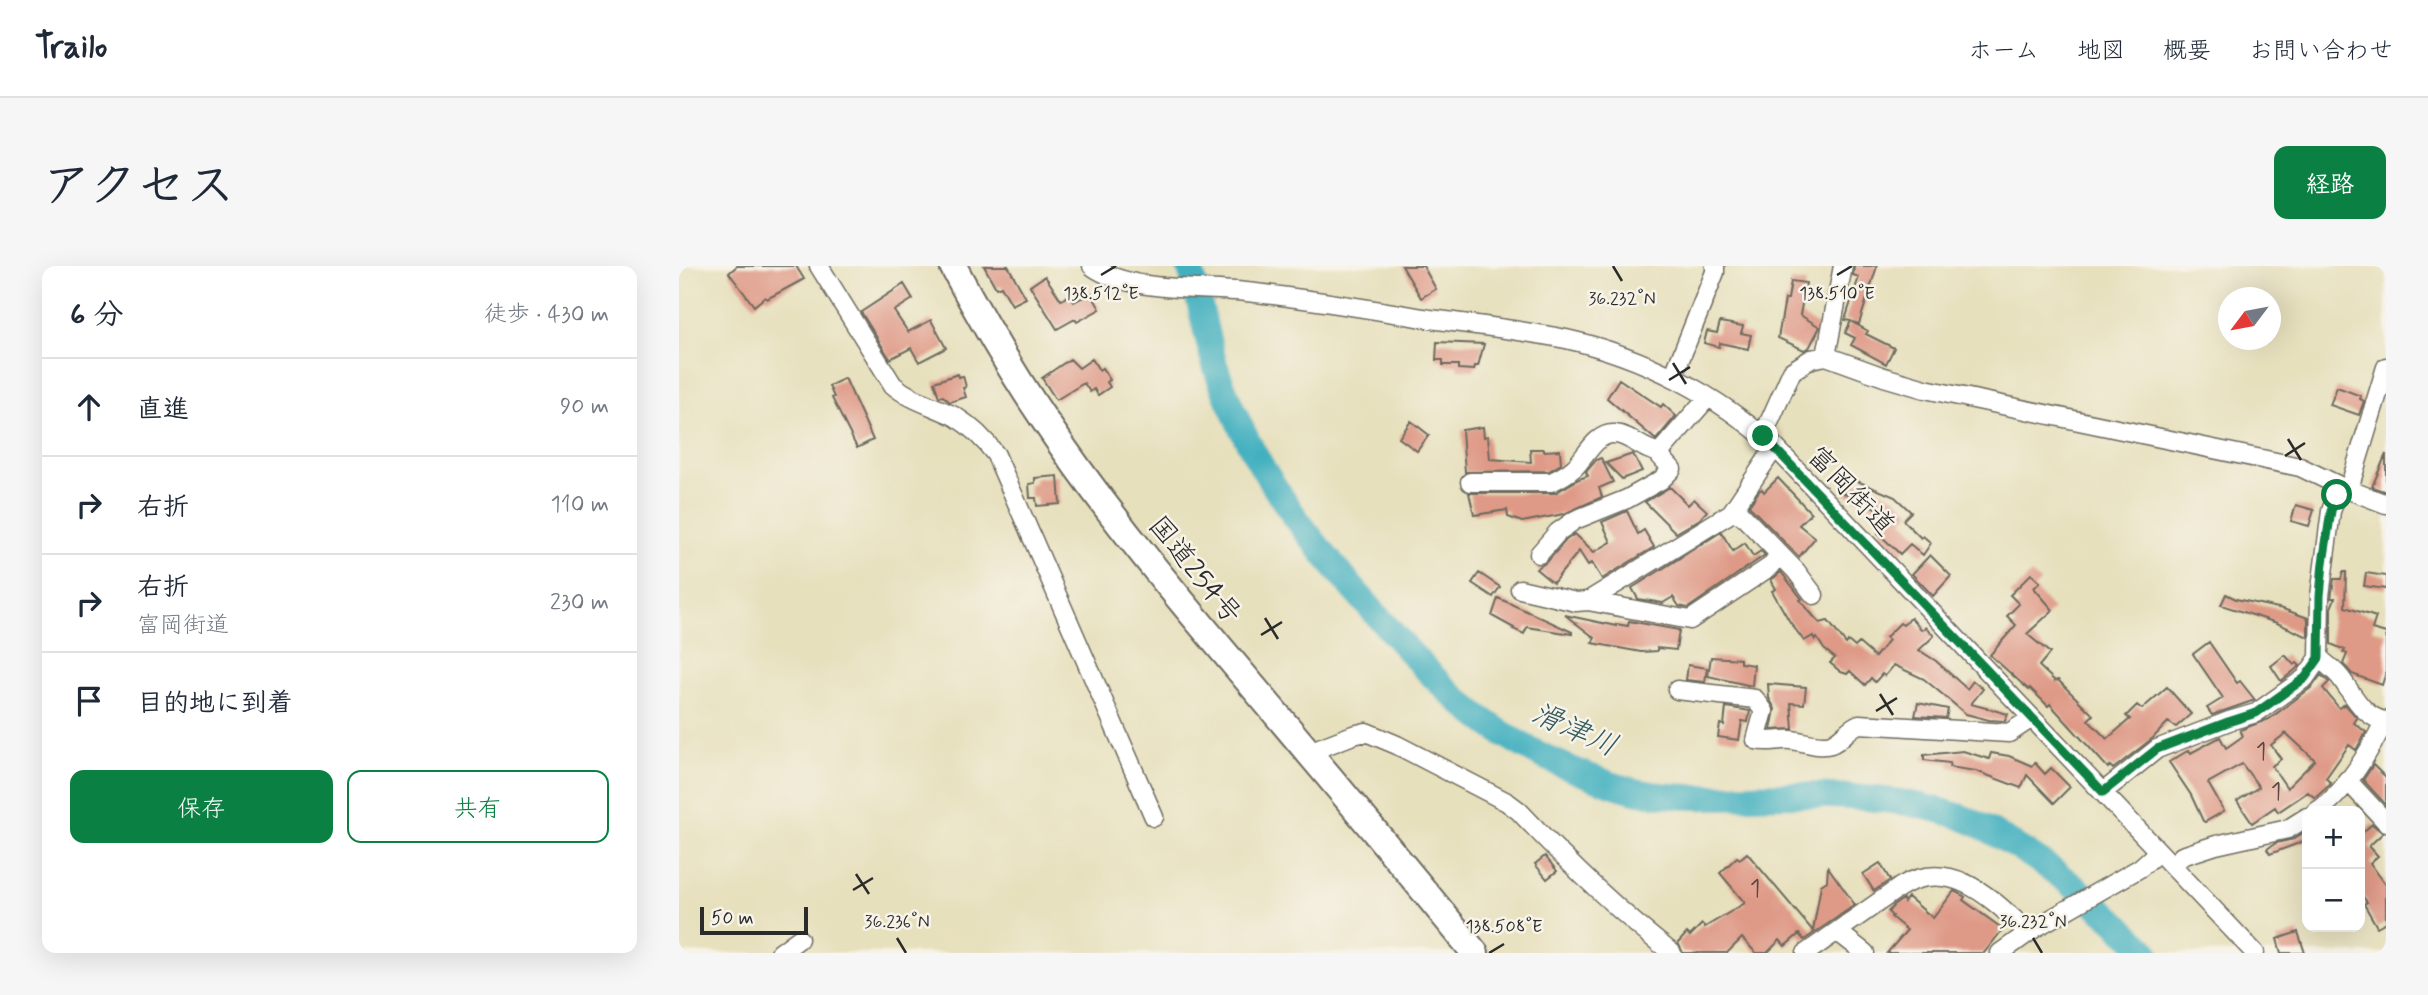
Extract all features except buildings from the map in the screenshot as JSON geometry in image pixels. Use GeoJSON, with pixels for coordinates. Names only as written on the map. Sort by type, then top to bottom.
{"type":"FeatureCollection","features":[{"type":"Feature","properties":{"kind":"highway","name":"国道254号"},"geometry":{"type":"LineString","coordinates":[[953,266],[1020,381],[1083,474],[1208,634],[1475,953]]}},
{"type":"Feature","properties":{"kind":"street"},"geometry":{"type":"LineString","coordinates":[[819,266],[893,385],[904,394],[956,417],[973,429],[996,455],[1154,817]]}},
{"type":"Feature","properties":{"kind":"street","name":"富岡街道"},"geometry":{"type":"LineString","coordinates":[[1091,266],[1125,280],[1144,284],[1287,296],[1565,339],[1616,353],[1673,377],[1707,397],[1769,442],[2255,953]]}},
{"type":"Feature","properties":{"kind":"street"},"geometry":{"type":"LineString","coordinates":[[1673,377],[1715,272],[1715,266]]}},
{"type":"Feature","properties":{"kind":"street"},"geometry":{"type":"LineString","coordinates":[[1826,356],[1843,266]]}},
{"type":"Feature","properties":{"kind":"street"},"geometry":{"type":"LineString","coordinates":[[1588,601],[1736,509],[1769,442],[1792,370],[1811,359],[1826,356],[1925,389],[2300,467],[2344,488],[2386,503]]}},
{"type":"Feature","properties":{"kind":"street"},"geometry":{"type":"LineString","coordinates":[[2103,792],[2157,749],[2256,713],[2305,678],[2319,658],[2320,596],[2331,511],[2337,495],[2351,482],[2386,367]]}},
{"type":"Feature","properties":{"kind":"street"},"geometry":{"type":"LineString","coordinates":[[1470,482],[1551,482],[1574,468],[1594,444],[1607,434],[1631,438],[1654,452],[1660,452],[1707,397]]}},
{"type":"Feature","properties":{"kind":"street"},"geometry":{"type":"LineString","coordinates":[[1539,554],[1558,532],[1575,520],[1627,499],[1661,480],[1672,469],[1660,456],[1660,452]]}},
{"type":"Feature","properties":{"kind":"street"},"geometry":{"type":"LineString","coordinates":[[1736,509],[1796,571],[1815,595]]}},
{"type":"Feature","properties":{"kind":"street"},"geometry":{"type":"LineString","coordinates":[[1520,589],[1576,602],[1588,601],[1690,620],[1771,566],[1779,554]]}},
{"type":"Feature","properties":{"kind":"street"},"geometry":{"type":"LineString","coordinates":[[2319,658],[2338,674],[2364,711],[2385,722],[2347,780],[2322,806]]}},
{"type":"Feature","properties":{"kind":"street"},"geometry":{"type":"LineString","coordinates":[[1677,690],[1755,699],[1764,711],[1756,740],[1764,742],[1788,739],[1824,745],[1836,741],[1859,724],[2009,733],[2032,718]]}},
{"type":"Feature","properties":{"kind":"street"},"geometry":{"type":"LineString","coordinates":[[1309,752],[1366,732],[1397,745],[1507,802],[1631,922],[1672,953]]}},
{"type":"Feature","properties":{"kind":"street"},"geometry":{"type":"LineString","coordinates":[[2347,780],[2386,822]]}},
{"type":"Feature","properties":{"kind":"street"},"geometry":{"type":"LineString","coordinates":[[2172,866],[2182,856],[2216,845],[2288,829],[2302,820]]}},
{"type":"Feature","properties":{"kind":"street"},"geometry":{"type":"LineString","coordinates":[[2000,953],[2031,930],[2137,870],[2158,852]]}},
{"type":"Feature","properties":{"kind":"street"},"geometry":{"type":"LineString","coordinates":[[1806,953],[1901,887],[1927,875],[1965,882],[2031,930]]}},
{"type":"Feature","properties":{"kind":"street"},"geometry":{"type":"LineString","coordinates":[[1838,932],[1865,953]]}},
{"type":"Feature","properties":{"kind":"street"},"geometry":{"type":"LineString","coordinates":[[780,953],[799,939]]}},
{"type":"Feature","properties":{"kind":"waterway","name":"滑津川"},"geometry":{"type":"LineString","coordinates":[[1189,266],[1222,386],[1249,444],[1278,493],[1329,560],[1413,656],[1483,720],[1540,755],[1597,779],[1635,791],[1695,797],[1856,797],[1896,801],[1962,817],[2007,841],[2063,878],[2115,921],[2147,953]]}},
{"type":"Feature","properties":{"kind":"route"},"geometry":{"type":"LineString","coordinates":[[1763,436],[2103,792],[2157,749],[2256,713],[2305,678],[2319,658],[2323,563],[2331,511],[2337,495]]}}]}
